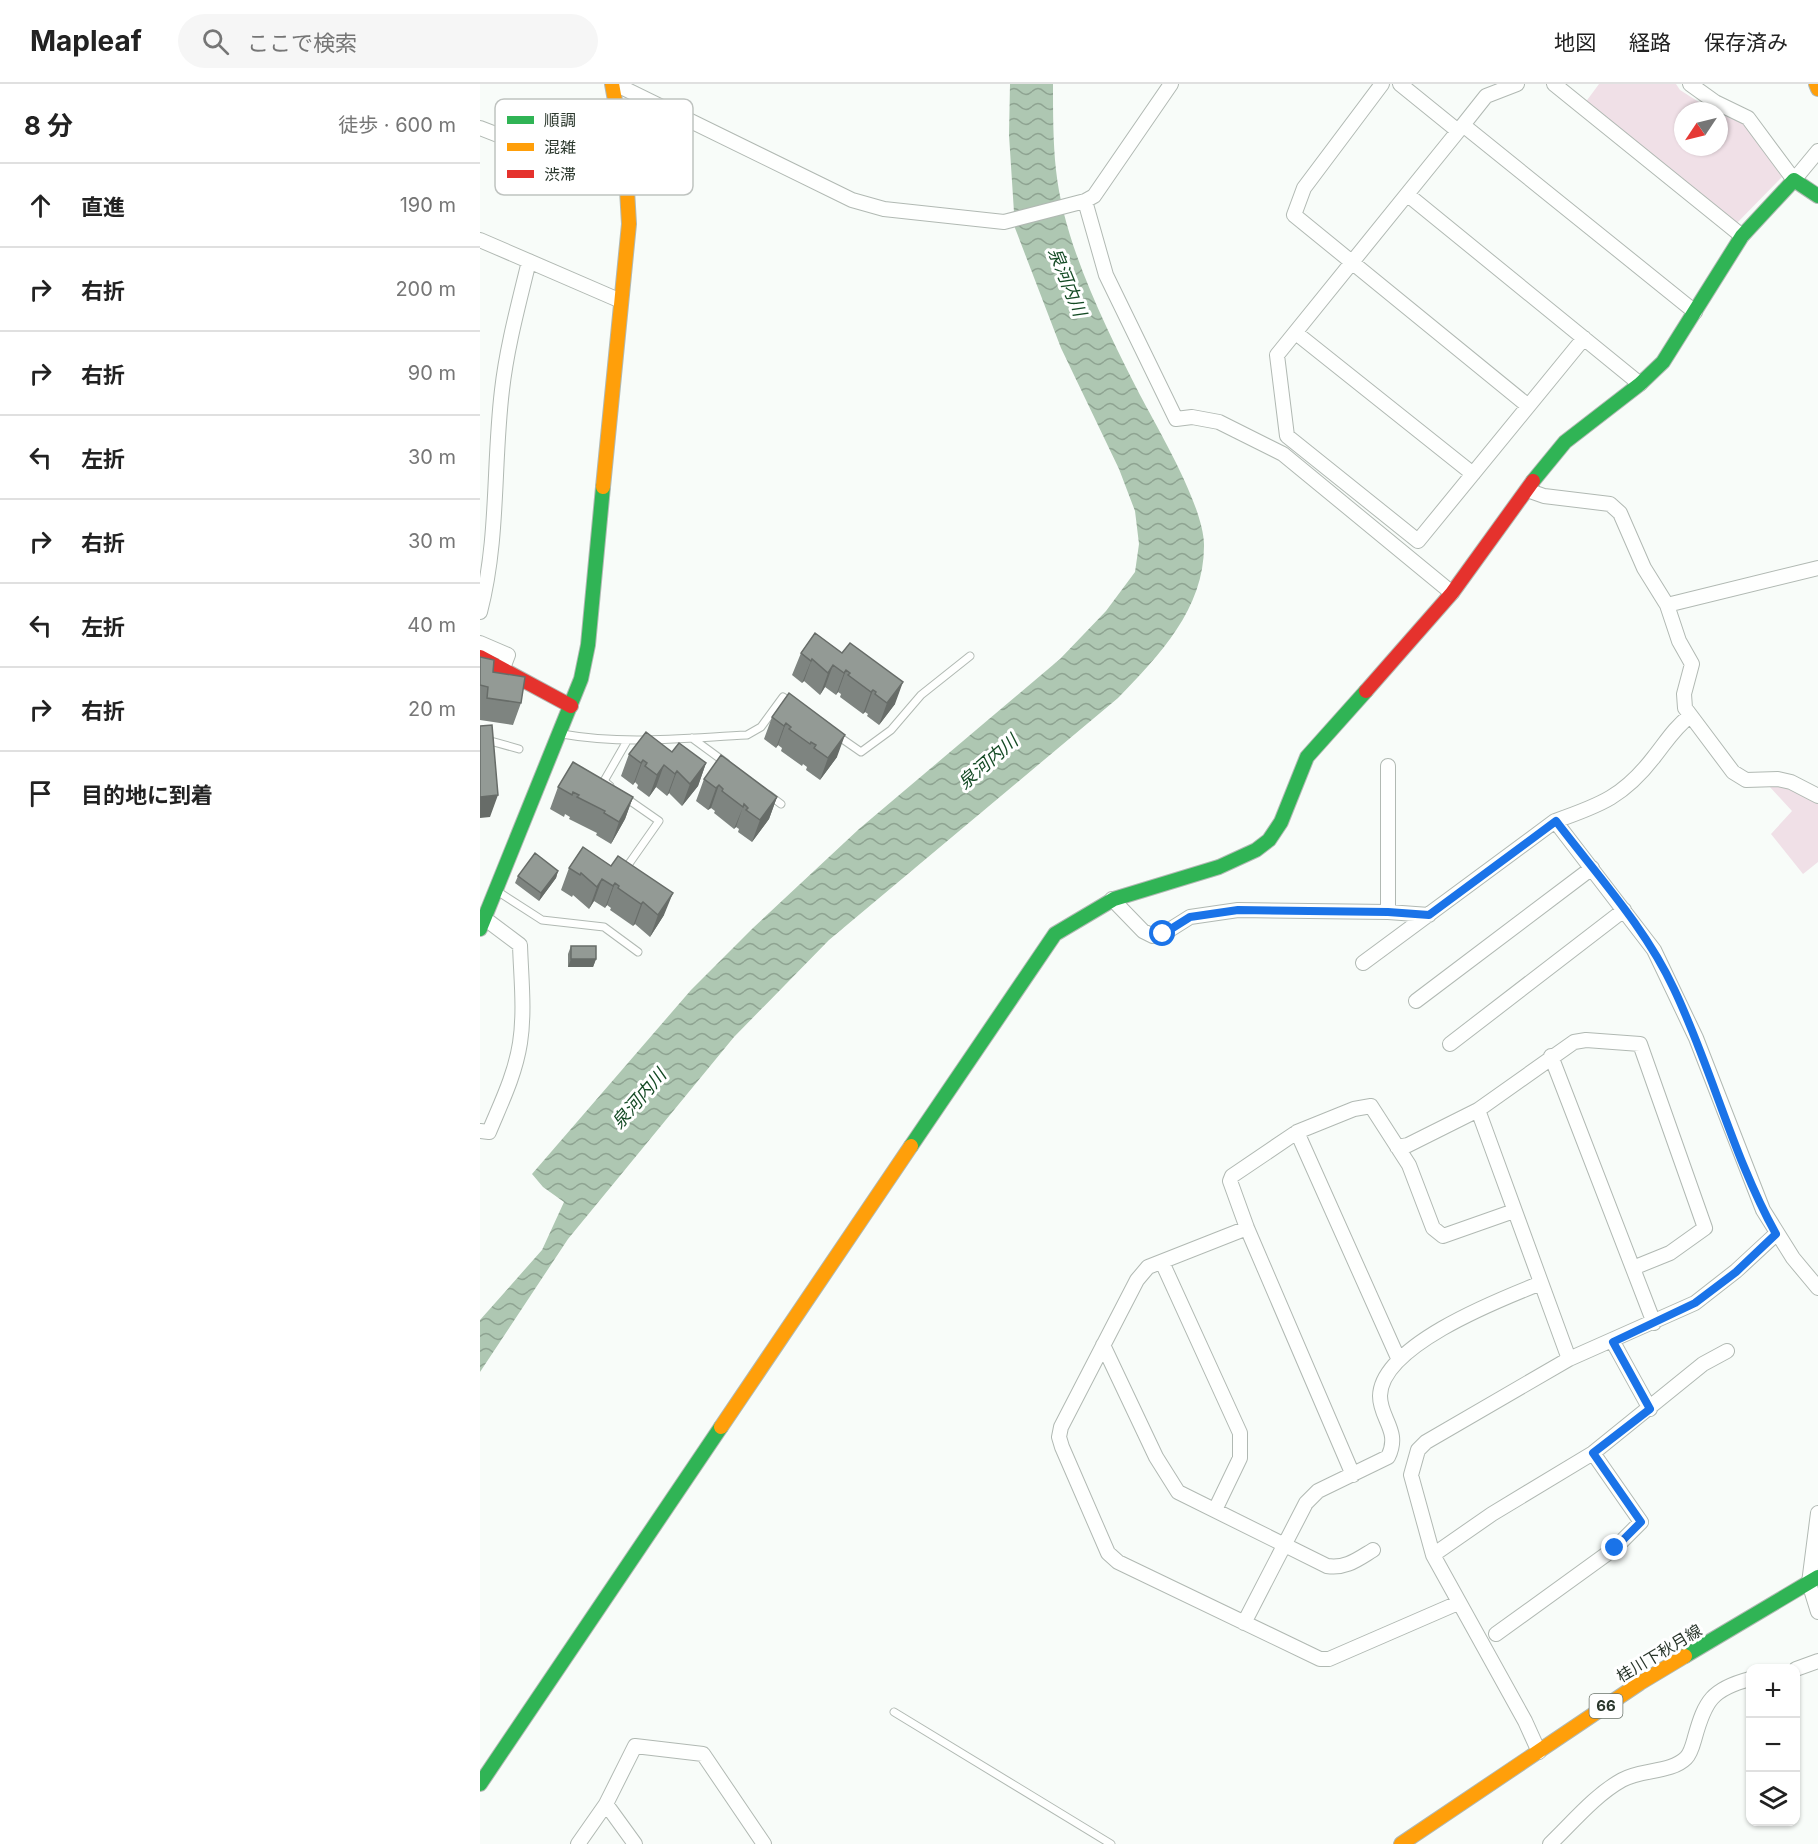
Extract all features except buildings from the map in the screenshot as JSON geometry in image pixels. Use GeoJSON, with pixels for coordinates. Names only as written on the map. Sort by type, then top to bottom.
{"type":"FeatureCollection","features":[{"type":"Feature","properties":{"kind":"street"},"geometry":{"type":"LineString","coordinates":[[613,84],[616,99]]}},
{"type":"Feature","properties":{"kind":"street"},"geometry":{"type":"LineString","coordinates":[[613,84],[644,99]]}},
{"type":"Feature","properties":{"kind":"street"},"geometry":{"type":"LineString","coordinates":[[693,123],[852,200],[885,208],[1004,222],[1081,202],[1094,196],[1171,84]]}},
{"type":"Feature","properties":{"kind":"street"},"geometry":{"type":"LineString","coordinates":[[1382,84],[1304,188],[1294,214],[1352,264],[1527,405]]}},
{"type":"Feature","properties":{"kind":"street"},"geometry":{"type":"LineString","coordinates":[[1400,84],[1461,128],[1695,312]]}},
{"type":"Feature","properties":{"kind":"street"},"geometry":{"type":"LineString","coordinates":[[1517,84],[1486,96],[1277,356],[1287,436],[1418,541],[1584,338]]}},
{"type":"Feature","properties":{"kind":"street"},"geometry":{"type":"LineString","coordinates":[[1554,84],[1742,236]]}},
{"type":"Feature","properties":{"kind":"street"},"geometry":{"type":"LineString","coordinates":[[1690,84],[1715,102],[1748,118],[1794,180],[1818,196]]}},
{"type":"Feature","properties":{"kind":"street"},"geometry":{"type":"LineString","coordinates":[[1816,84],[1818,89]]}},
{"type":"Feature","properties":{"kind":"street"},"geometry":{"type":"LineString","coordinates":[[480,128],[495,134]]}},
{"type":"Feature","properties":{"kind":"street"},"geometry":{"type":"LineString","coordinates":[[480,1784],[1055,934],[1112,899],[1240,858],[1268,841],[1279,826],[1297,772],[1307,757],[1452,594],[1527,490],[1565,442],[1640,384],[1662,362],[1742,236],[1818,151]]}},
{"type":"Feature","properties":{"kind":"street"},"geometry":{"type":"LineString","coordinates":[[480,1131],[489,1132],[508,1088],[520,1043],[522,1003],[520,945],[482,923],[489,894],[571,706],[581,679],[588,645],[629,224],[628,195]]}},
{"type":"Feature","properties":{"kind":"street"},"geometry":{"type":"LineString","coordinates":[[1408,195],[1640,384]]}},
{"type":"Feature","properties":{"kind":"street"},"geometry":{"type":"LineString","coordinates":[[1081,202],[1106,275],[1176,419],[1192,417],[1219,422],[1283,454],[1452,594]]}},
{"type":"Feature","properties":{"kind":"street"},"geometry":{"type":"LineString","coordinates":[[480,240],[621,301]]}},
{"type":"Feature","properties":{"kind":"street"},"geometry":{"type":"LineString","coordinates":[[480,612],[489,576],[492,549],[502,390],[510,339],[530,261]]}},
{"type":"Feature","properties":{"kind":"street"},"geometry":{"type":"LineString","coordinates":[[1296,333],[1473,474]]}},
{"type":"Feature","properties":{"kind":"street"},"geometry":{"type":"LineString","coordinates":[[1527,490],[1544,496],[1610,504],[1620,513],[1644,568],[1667,605],[1679,641],[1692,664],[1684,694],[1685,708],[1690,716],[1733,772],[1746,780],[1778,779],[1791,782],[1818,796]]}},
{"type":"Feature","properties":{"kind":"street"},"geometry":{"type":"LineString","coordinates":[[1667,605],[1818,568]]}},
{"type":"Feature","properties":{"kind":"street"},"geometry":{"type":"LineString","coordinates":[[480,643],[508,655],[503,668]]}},
{"type":"Feature","properties":{"kind":"street"},"geometry":{"type":"LineString","coordinates":[[480,657],[571,706]]}},
{"type":"Feature","properties":{"kind":"street"},"geometry":{"type":"LineString","coordinates":[[1363,963],[1556,821],[1608,801],[1632,783],[1679,724],[1690,716]]}},
{"type":"Feature","properties":{"kind":"street"},"geometry":{"type":"LineString","coordinates":[[1388,766],[1388,912]]}},
{"type":"Feature","properties":{"kind":"street"},"geometry":{"type":"LineString","coordinates":[[1556,821],[1654,950],[1674,987],[1712,1076],[1747,1174],[1776,1234],[1818,1288]]}},
{"type":"Feature","properties":{"kind":"street"},"geometry":{"type":"LineString","coordinates":[[1416,1001],[1592,868]]}},
{"type":"Feature","properties":{"kind":"street"},"geometry":{"type":"LineString","coordinates":[[1112,899],[1143,931],[1153,936],[1163,934],[1190,917],[1238,910],[1388,912],[1429,915]]}},
{"type":"Feature","properties":{"kind":"street"},"geometry":{"type":"LineString","coordinates":[[1450,1044],[1624,910]]}},
{"type":"Feature","properties":{"kind":"street"},"geometry":{"type":"LineString","coordinates":[[1397,1147],[1408,1145],[1478,1110],[1551,1056],[1575,1042],[1586,1040],[1640,1044],[1705,1228],[1670,1253],[1633,1268]]}},
{"type":"Feature","properties":{"kind":"street"},"geometry":{"type":"LineString","coordinates":[[1551,1056],[1654,1323]]}},
{"type":"Feature","properties":{"kind":"street"},"geometry":{"type":"LineString","coordinates":[[1353,1475],[1247,1228],[1230,1181],[1232,1176],[1297,1132],[1354,1109],[1371,1106],[1408,1165],[1433,1228],[1443,1236],[1514,1211]]}},
{"type":"Feature","properties":{"kind":"street"},"geometry":{"type":"LineString","coordinates":[[1478,1110],[1569,1359]]}},
{"type":"Feature","properties":{"kind":"street"},"geometry":{"type":"LineString","coordinates":[[1297,1132],[1398,1358]]}},
{"type":"Feature","properties":{"kind":"street"},"geometry":{"type":"LineString","coordinates":[[1247,1228],[1148,1267],[1137,1280],[1061,1427],[1059,1437],[1108,1553],[1118,1562],[1320,1659],[1329,1659],[1458,1603]]}},
{"type":"Feature","properties":{"kind":"street"},"geometry":{"type":"LineString","coordinates":[[1539,1752],[1525,1721],[1433,1556],[1411,1475],[1418,1450],[1426,1442],[1569,1359],[1613,1342],[1695,1303],[1736,1272],[1776,1234]]}},
{"type":"Feature","properties":{"kind":"street"},"geometry":{"type":"LineString","coordinates":[[1162,1262],[1240,1433],[1240,1458],[1215,1510]]}},
{"type":"Feature","properties":{"kind":"street"},"geometry":{"type":"LineString","coordinates":[[1244,1623],[1306,1503],[1318,1491],[1378,1464],[1388,1457],[1392,1449],[1393,1435],[1380,1396],[1385,1378],[1398,1358],[1443,1328],[1491,1303],[1541,1283]]}},
{"type":"Feature","properties":{"kind":"street"},"geometry":{"type":"LineString","coordinates":[[1613,1342],[1650,1409]]}},
{"type":"Feature","properties":{"kind":"street"},"geometry":{"type":"LineString","coordinates":[[1103,1345],[1170,1483],[1178,1492],[1327,1566],[1337,1568],[1348,1565],[1373,1550]]}},
{"type":"Feature","properties":{"kind":"street"},"geometry":{"type":"LineString","coordinates":[[1433,1556],[1491,1514],[1593,1453],[1703,1364],[1727,1351]]}},
{"type":"Feature","properties":{"kind":"street"},"geometry":{"type":"LineString","coordinates":[[1496,1634],[1615,1548],[1641,1522],[1593,1453]]}},
{"type":"Feature","properties":{"kind":"street"},"geometry":{"type":"LineString","coordinates":[[1818,1513],[1813,1580],[1818,1612]]}},
{"type":"Feature","properties":{"kind":"street","name":"桂川下秋月線"},"geometry":{"type":"LineString","coordinates":[[1401,1844],[1640,1683],[1813,1580]]}},
{"type":"Feature","properties":{"kind":"street"},"geometry":{"type":"LineString","coordinates":[[1800,1668],[1818,1661]]}},
{"type":"Feature","properties":{"kind":"street"},"geometry":{"type":"LineString","coordinates":[[1550,1844],[1621,1780],[1644,1771],[1678,1764],[1689,1756],[1702,1709],[1731,1684],[1746,1680]]}},
{"type":"Feature","properties":{"kind":"street"},"geometry":{"type":"LineString","coordinates":[[578,1844],[606,1804],[635,1746],[703,1754],[764,1844]]}},
{"type":"Feature","properties":{"kind":"street"},"geometry":{"type":"LineString","coordinates":[[606,1804],[635,1844]]}},
{"type":"Feature","properties":{"kind":"lane"},"geometry":{"type":"LineString","coordinates":[[832,732],[861,752],[891,729],[921,695],[970,656]]}},
{"type":"Feature","properties":{"kind":"lane"},"geometry":{"type":"LineString","coordinates":[[559,734],[597,741],[692,738],[755,732],[783,697],[803,711]]}},
{"type":"Feature","properties":{"kind":"lane"},"geometry":{"type":"LineString","coordinates":[[480,738],[519,749]]}},
{"type":"Feature","properties":{"kind":"lane"},"geometry":{"type":"LineString","coordinates":[[692,738],[737,771]]}},
{"type":"Feature","properties":{"kind":"lane"},"geometry":{"type":"LineString","coordinates":[[613,788],[604,782],[627,741]]}},
{"type":"Feature","properties":{"kind":"lane"},"geometry":{"type":"LineString","coordinates":[[764,790],[781,804]]}},
{"type":"Feature","properties":{"kind":"lane"},"geometry":{"type":"LineString","coordinates":[[622,795],[659,821],[626,868]]}},
{"type":"Feature","properties":{"kind":"lane"},"geometry":{"type":"LineString","coordinates":[[489,894],[542,920],[604,927],[638,952]]}},
{"type":"Feature","properties":{"kind":"lane"},"geometry":{"type":"LineString","coordinates":[[894,1712],[1111,1844]]}},
{"type":"Feature","properties":{"kind":"shaded area"},"geometry":{"type":"Polygon","coordinates":[[[1599,84],[1676,84],[1680,90],[1699,102],[1674,102],[1674,156],[1728,156],[1728,117],[1742,122],[1782,177],[1736,224],[1585,103],[1599,84]]]}},
{"type":"Feature","properties":{"kind":"shaded area"},"geometry":{"type":"Polygon","coordinates":[[[1769,786],[1790,787],[1818,801],[1818,862],[1803,874],[1771,834],[1792,811],[1769,786]]]}},
{"type":"Feature","properties":{"kind":"water","name":"泉河内川"},"geometry":{"type":"Polygon","coordinates":[[[1010,84],[1053,84],[1056,170],[1068,227],[1088,285],[1101,314],[1140,395],[1179,468],[1196,509],[1204,544],[1197,589],[1188,610],[1164,647],[1118,698],[829,940],[734,1037],[568,1239],[480,1372],[480,1320],[542,1250],[564,1202],[543,1187],[532,1174],[691,990],[753,928],[859,829],[1060,659],[1106,611],[1135,572],[1139,544],[1135,511],[1119,469],[1061,348],[1015,228],[1009,135],[1010,84]]]}},
{"type":"Feature","properties":{"kind":"traffic: fast"},"geometry":{"type":"LineString","coordinates":[[1533,481],[1565,442],[1640,384],[1663,362],[1742,236],[1794,180],[1818,196]]}},
{"type":"Feature","properties":{"kind":"traffic: fast"},"geometry":{"type":"LineString","coordinates":[[480,929],[581,679],[588,645],[603,487]]}},
{"type":"Feature","properties":{"kind":"traffic: fast"},"geometry":{"type":"LineString","coordinates":[[911,1146],[1055,934],[1114,899],[1219,867],[1256,850],[1269,840],[1281,822],[1307,757],[1366,691]]}},
{"type":"Feature","properties":{"kind":"traffic: fast"},"geometry":{"type":"LineString","coordinates":[[480,1784],[721,1427]]}},
{"type":"Feature","properties":{"kind":"traffic: fast"},"geometry":{"type":"LineString","coordinates":[[1685,1656],[1818,1577]]}},
{"type":"Feature","properties":{"kind":"traffic: slow"},"geometry":{"type":"LineString","coordinates":[[612,84],[615,99]]}},
{"type":"Feature","properties":{"kind":"traffic: slow"},"geometry":{"type":"LineString","coordinates":[[1816,84],[1818,89]]}},
{"type":"Feature","properties":{"kind":"traffic: slow"},"geometry":{"type":"LineString","coordinates":[[603,487],[629,224],[627,195]]}},
{"type":"Feature","properties":{"kind":"traffic: slow"},"geometry":{"type":"LineString","coordinates":[[721,1427],[911,1146]]}},
{"type":"Feature","properties":{"kind":"traffic: slow"},"geometry":{"type":"LineString","coordinates":[[1401,1844],[1640,1683],[1685,1656]]}},
{"type":"Feature","properties":{"kind":"traffic: jam"},"geometry":{"type":"LineString","coordinates":[[1366,691],[1452,593],[1533,481]]}},
{"type":"Feature","properties":{"kind":"traffic: jam"},"geometry":{"type":"LineString","coordinates":[[480,657],[571,706]]}},
{"type":"Feature","properties":{"kind":"route"},"geometry":{"type":"LineString","coordinates":[[1163,934],[1190,917],[1238,910],[1278,909],[1429,915],[1442,903],[1556,821],[1654,950],[1674,987],[1696,1038],[1716,1086],[1747,1174],[1776,1234],[1736,1272],[1695,1303],[1613,1342],[1650,1409],[1593,1453],[1641,1522],[1615,1548]]}}]}
